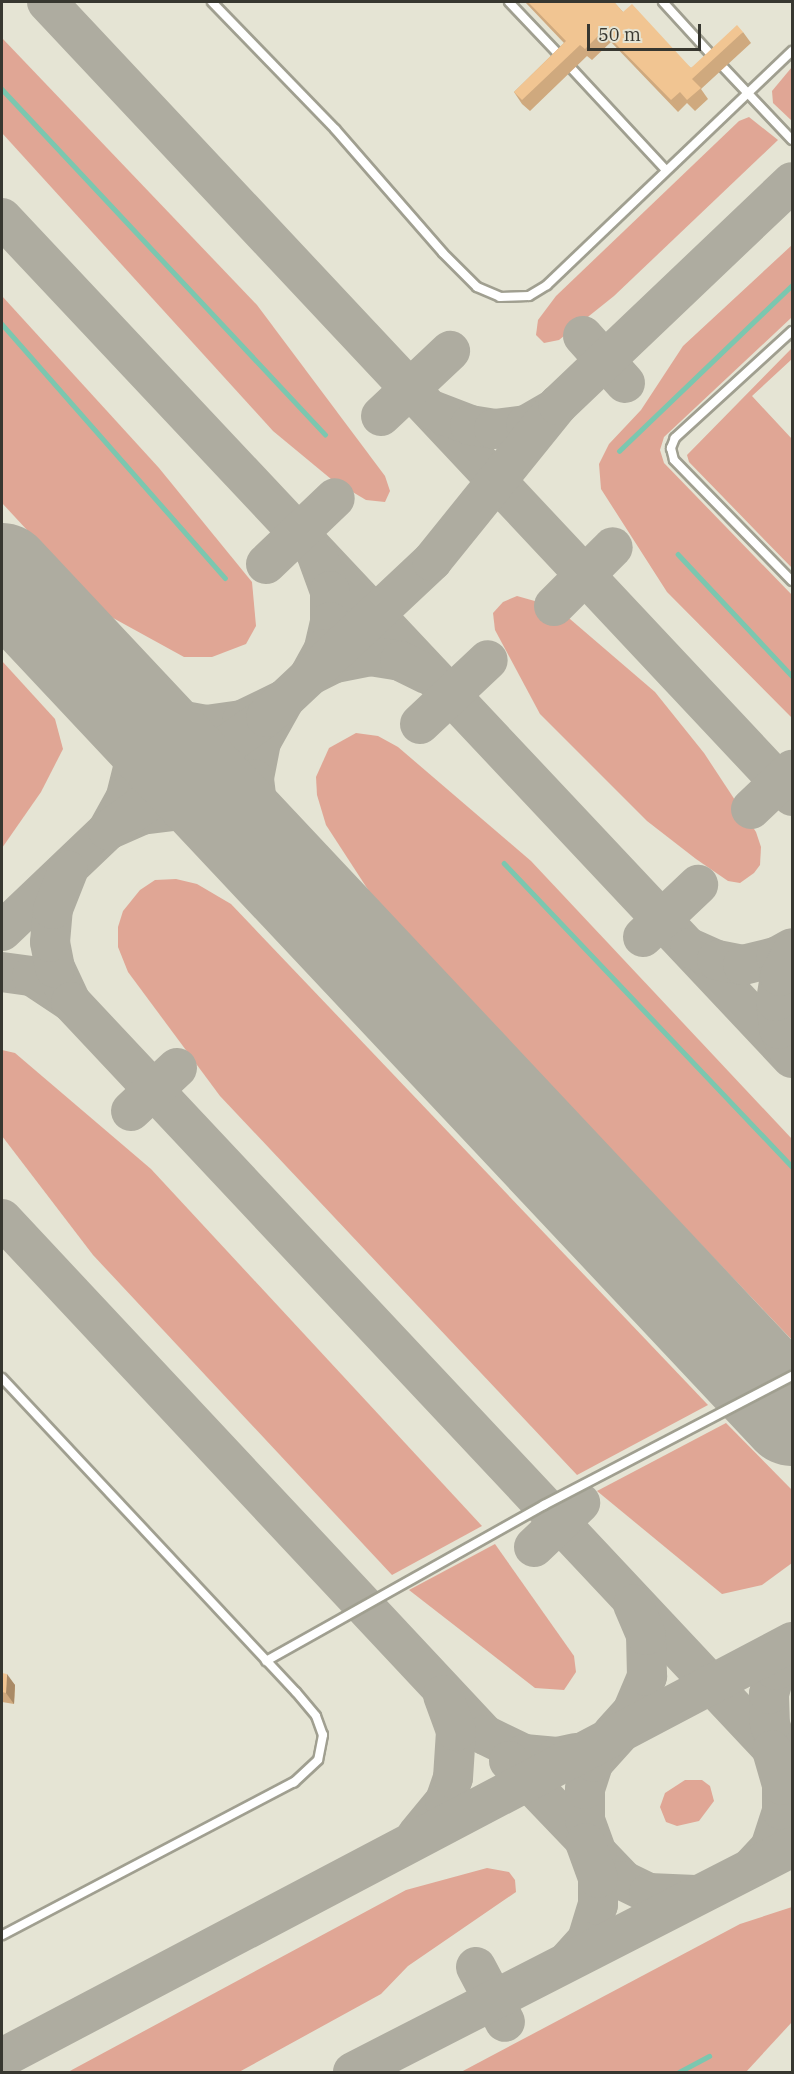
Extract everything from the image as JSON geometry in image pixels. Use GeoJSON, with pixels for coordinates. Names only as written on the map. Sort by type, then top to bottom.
{"type":"FeatureCollection","features":[{"type":"Feature","properties":{"kind":"lane"},"geometry":{"type":"LineString","coordinates":[[212,2],[335,129],[443,253],[477,287],[500,297],[529,296],[548,285],[792,51]]}},
{"type":"Feature","properties":{"kind":"lane"},"geometry":{"type":"LineString","coordinates":[[509,2],[565,62]]}},
{"type":"Feature","properties":{"kind":"lane"},"geometry":{"type":"LineString","coordinates":[[663,2],[792,140]]}},
{"type":"Feature","properties":{"kind":"lane"},"geometry":{"type":"LineString","coordinates":[[573,70],[666,170]]}},
{"type":"Feature","properties":{"kind":"lane"},"geometry":{"type":"LineString","coordinates":[[792,331],[675,438],[670,448],[674,460],[792,581]]}},
{"type":"Feature","properties":{"kind":"lane"},"geometry":{"type":"LineString","coordinates":[[266,1661],[544,1505],[792,1376]]}},
{"type":"Feature","properties":{"kind":"lane"},"geometry":{"type":"LineString","coordinates":[[2,1378],[296,1692],[320,1725],[321,1752],[312,1768],[294,1782],[2,1935]]}},
{"type":"Feature","properties":{"kind":"shaded area"},"geometry":{"type":"Polygon","coordinates":[[[2,38],[257,305],[385,476],[390,491],[385,502],[366,500],[331,479],[273,431],[2,133],[2,38]]]}},
{"type":"Feature","properties":{"kind":"shaded area"},"geometry":{"type":"Polygon","coordinates":[[[792,67],[792,121],[773,103],[772,91],[792,67]]]}},
{"type":"Feature","properties":{"kind":"shaded area"},"geometry":{"type":"Polygon","coordinates":[[[749,117],[778,140],[614,296],[559,340],[544,343],[536,335],[538,320],[556,296],[739,121],[749,117]]]}},
{"type":"Feature","properties":{"kind":"shaded area"},"geometry":{"type":"Polygon","coordinates":[[[792,245],[792,317],[664,437],[660,450],[664,463],[792,595],[792,718],[667,592],[601,489],[599,464],[609,444],[641,410],[683,346],[792,245]]]}},
{"type":"Feature","properties":{"kind":"shaded area"},"geometry":{"type":"Polygon","coordinates":[[[2,296],[159,468],[252,582],[256,626],[246,644],[212,657],[184,657],[104,613],[2,503],[2,296]]]}},
{"type":"Feature","properties":{"kind":"shaded area"},"geometry":{"type":"Polygon","coordinates":[[[792,348],[792,359],[752,396],[792,439],[792,568],[689,462],[687,455],[792,348]]]}},
{"type":"Feature","properties":{"kind":"shaded area"},"geometry":{"type":"Polygon","coordinates":[[[517,596],[556,607],[655,692],[704,753],[756,832],[761,847],[760,865],[754,873],[740,883],[728,881],[696,859],[647,821],[540,714],[495,630],[493,613],[503,602],[517,596]]]}},
{"type":"Feature","properties":{"kind":"shaded area"},"geometry":{"type":"Polygon","coordinates":[[[2,661],[55,719],[63,749],[41,792],[2,848],[2,661]]]}},
{"type":"Feature","properties":{"kind":"shaded area"},"geometry":{"type":"Polygon","coordinates":[[[356,733],[378,736],[398,747],[531,861],[792,1139],[792,1340],[378,905],[326,825],[317,795],[316,777],[329,748],[356,733]]]}},
{"type":"Feature","properties":{"kind":"shaded area"},"geometry":{"type":"Polygon","coordinates":[[[176,879],[197,884],[231,904],[708,1405],[577,1475],[220,1096],[128,972],[118,947],[118,927],[123,911],[140,890],[155,880],[176,879]]]}},
{"type":"Feature","properties":{"kind":"shaded area"},"geometry":{"type":"Polygon","coordinates":[[[2,1050],[15,1053],[151,1169],[482,1526],[392,1575],[93,1255],[2,1136],[2,1050]]]}},
{"type":"Feature","properties":{"kind":"shaded area"},"geometry":{"type":"Polygon","coordinates":[[[726,1423],[792,1490],[792,1563],[762,1585],[722,1594],[597,1491],[726,1423]]]}},
{"type":"Feature","properties":{"kind":"shaded area"},"geometry":{"type":"Polygon","coordinates":[[[495,1544],[574,1656],[576,1672],[564,1690],[535,1688],[409,1590],[495,1544]]]}},
{"type":"Feature","properties":{"kind":"shaded area"},"geometry":{"type":"Polygon","coordinates":[[[685,1780],[702,1780],[710,1786],[714,1801],[699,1821],[677,1826],[666,1822],[660,1807],[665,1793],[685,1780]]]}},
{"type":"Feature","properties":{"kind":"shaded area"},"geometry":{"type":"Polygon","coordinates":[[[487,1868],[509,1872],[515,1880],[516,1892],[408,1966],[381,1994],[239,2072],[68,2072],[406,1890],[487,1868]]]}},
{"type":"Feature","properties":{"kind":"shaded area"},"geometry":{"type":"Polygon","coordinates":[[[792,1907],[792,2022],[746,2072],[461,2072],[740,1924],[792,1907]]]}},
{"type":"Feature","properties":{"kind":"building"},"geometry":{"type":"Polygon","coordinates":[[[528,2],[614,2],[623,12],[632,4],[691,68],[737,25],[743,32],[692,79],[701,88],[687,100],[680,92],[671,100],[603,31],[585,49],[580,45],[522,100],[514,92],[566,41],[528,2]]]}},
{"type":"Feature","properties":{"kind":"building"},"geometry":{"type":"Polygon","coordinates":[[[2,1673],[7,1674],[6,1693],[2,1692],[2,1673]]]}},
{"type":"Feature","properties":{"kind":"waterway"},"geometry":{"type":"LineString","coordinates":[[2,89],[325,434]]}},
{"type":"Feature","properties":{"kind":"waterway"},"geometry":{"type":"LineString","coordinates":[[619,451],[792,285]]}},
{"type":"Feature","properties":{"kind":"waterway"},"geometry":{"type":"LineString","coordinates":[[2,324],[225,578]]}},
{"type":"Feature","properties":{"kind":"waterway"},"geometry":{"type":"LineString","coordinates":[[678,554],[792,676]]}},
{"type":"Feature","properties":{"kind":"waterway"},"geometry":{"type":"LineString","coordinates":[[504,863],[792,1166]]}},
{"type":"Feature","properties":{"kind":"waterway"},"geometry":{"type":"LineString","coordinates":[[679,2072],[709,2056]]}},
{"type":"Feature","properties":{"kind":"taxiway"},"geometry":{"type":"LineString","coordinates":[[47,2],[792,796]]}},
{"type":"Feature","properties":{"kind":"taxiway"},"geometry":{"type":"LineString","coordinates":[[2,931],[108,830],[266,717],[432,561],[558,405],[792,182]]}},
{"type":"Feature","properties":{"kind":"taxiway"},"geometry":{"type":"LineString","coordinates":[[2,218],[792,1058]]}},
{"type":"Feature","properties":{"kind":"taxiway"},"geometry":{"type":"LineString","coordinates":[[583,336],[625,383]]}},
{"type":"Feature","properties":{"kind":"taxiway"},"geometry":{"type":"LineString","coordinates":[[381,416],[450,351]]}},
{"type":"Feature","properties":{"kind":"taxiway"},"geometry":{"type":"LineString","coordinates":[[434,411],[470,425],[494,429],[526,425],[552,410]]}},
{"type":"Feature","properties":{"kind":"taxiway"},"geometry":{"type":"LineString","coordinates":[[266,564],[335,498]]}},
{"type":"Feature","properties":{"kind":"taxiway"},"geometry":{"type":"LineString","coordinates":[[554,606],[613,547]]}},
{"type":"Feature","properties":{"kind":"taxiway"},"geometry":{"type":"LineString","coordinates":[[317,556],[330,591],[330,622],[324,649],[309,676],[335,663],[370,656],[400,661],[427,674]]}},
{"type":"Feature","properties":{"kind":"taxiway"},"geometry":{"type":"LineString","coordinates":[[420,724],[488,660]]}},
{"type":"Feature","properties":{"kind":"taxiway"},"geometry":{"type":"LineString","coordinates":[[114,694],[151,715],[206,725],[242,720],[285,699],[261,742],[254,779],[260,828],[282,873]]}},
{"type":"Feature","properties":{"kind":"taxiway"},"geometry":{"type":"LineString","coordinates":[[114,694],[131,735],[134,764],[126,797],[108,830],[141,815],[180,810],[222,820],[249,838]]}},
{"type":"Feature","properties":{"kind":"taxiway"},"geometry":{"type":"LineString","coordinates":[[751,809],[792,770]]}},
{"type":"Feature","properties":{"kind":"taxiway"},"geometry":{"type":"LineString","coordinates":[[2,972],[32,976],[71,1002],[55,968],[50,942],[53,909],[68,871]]}},
{"type":"Feature","properties":{"kind":"taxiway"},"geometry":{"type":"LineString","coordinates":[[643,937],[698,885]]}},
{"type":"Feature","properties":{"kind":"taxiway"},"geometry":{"type":"LineString","coordinates":[[690,948],[717,960],[743,965],[776,957],[792,948]]}},
{"type":"Feature","properties":{"kind":"taxiway"},"geometry":{"type":"LineString","coordinates":[[789,1052],[779,1029],[776,1001],[780,976],[792,952]]}},
{"type":"Feature","properties":{"kind":"taxiway"},"geometry":{"type":"LineString","coordinates":[[71,1002],[792,1770]]}},
{"type":"Feature","properties":{"kind":"taxiway"},"geometry":{"type":"LineString","coordinates":[[131,1111],[177,1068]]}},
{"type":"Feature","properties":{"kind":"taxiway"},"geometry":{"type":"LineString","coordinates":[[2,1219],[485,1735],[524,1754],[557,1757],[576,1753]]}},
{"type":"Feature","properties":{"kind":"taxiway"},"geometry":{"type":"LineString","coordinates":[[534,1547],[580,1503]]}},
{"type":"Feature","properties":{"kind":"taxiway"},"geometry":{"type":"LineString","coordinates":[[612,1734],[632,1712],[647,1676],[646,1635],[633,1605]]}},
{"type":"Feature","properties":{"kind":"taxiway"},"geometry":{"type":"LineString","coordinates":[[2,2058],[792,1642]]}},
{"type":"Feature","properties":{"kind":"taxiway"},"geometry":{"type":"LineString","coordinates":[[781,1755],[770,1725],[769,1694],[776,1670],[792,1647]]}},
{"type":"Feature","properties":{"kind":"taxiway"},"geometry":{"type":"LineString","coordinates":[[417,1835],[445,1801],[453,1778],[456,1731],[443,1695]]}},
{"type":"Feature","properties":{"kind":"taxiway"},"geometry":{"type":"LineString","coordinates":[[597,1853],[585,1820],[585,1789],[594,1762],[618,1735]]}},
{"type":"Feature","properties":{"kind":"taxiway"},"geometry":{"type":"LineString","coordinates":[[752,1867],[770,1848],[782,1810],[782,1785],[772,1750]]}},
{"type":"Feature","properties":{"kind":"taxiway"},"geometry":{"type":"LineString","coordinates":[[509,1761],[624,1881],[649,1893],[695,1895]]}},
{"type":"Feature","properties":{"kind":"taxiway"},"geometry":{"type":"LineString","coordinates":[[569,1960],[587,1940],[598,1905],[598,1878],[585,1843]]}},
{"type":"Feature","properties":{"kind":"taxiway"},"geometry":{"type":"LineString","coordinates":[[353,2072],[792,1847]]}},
{"type":"Feature","properties":{"kind":"taxiway"},"geometry":{"type":"LineString","coordinates":[[476,1967],[505,2022]]}},
{"type":"Feature","properties":{"kind":"runway"},"geometry":{"type":"LineString","coordinates":[[2,574],[792,1415]]}}]}
